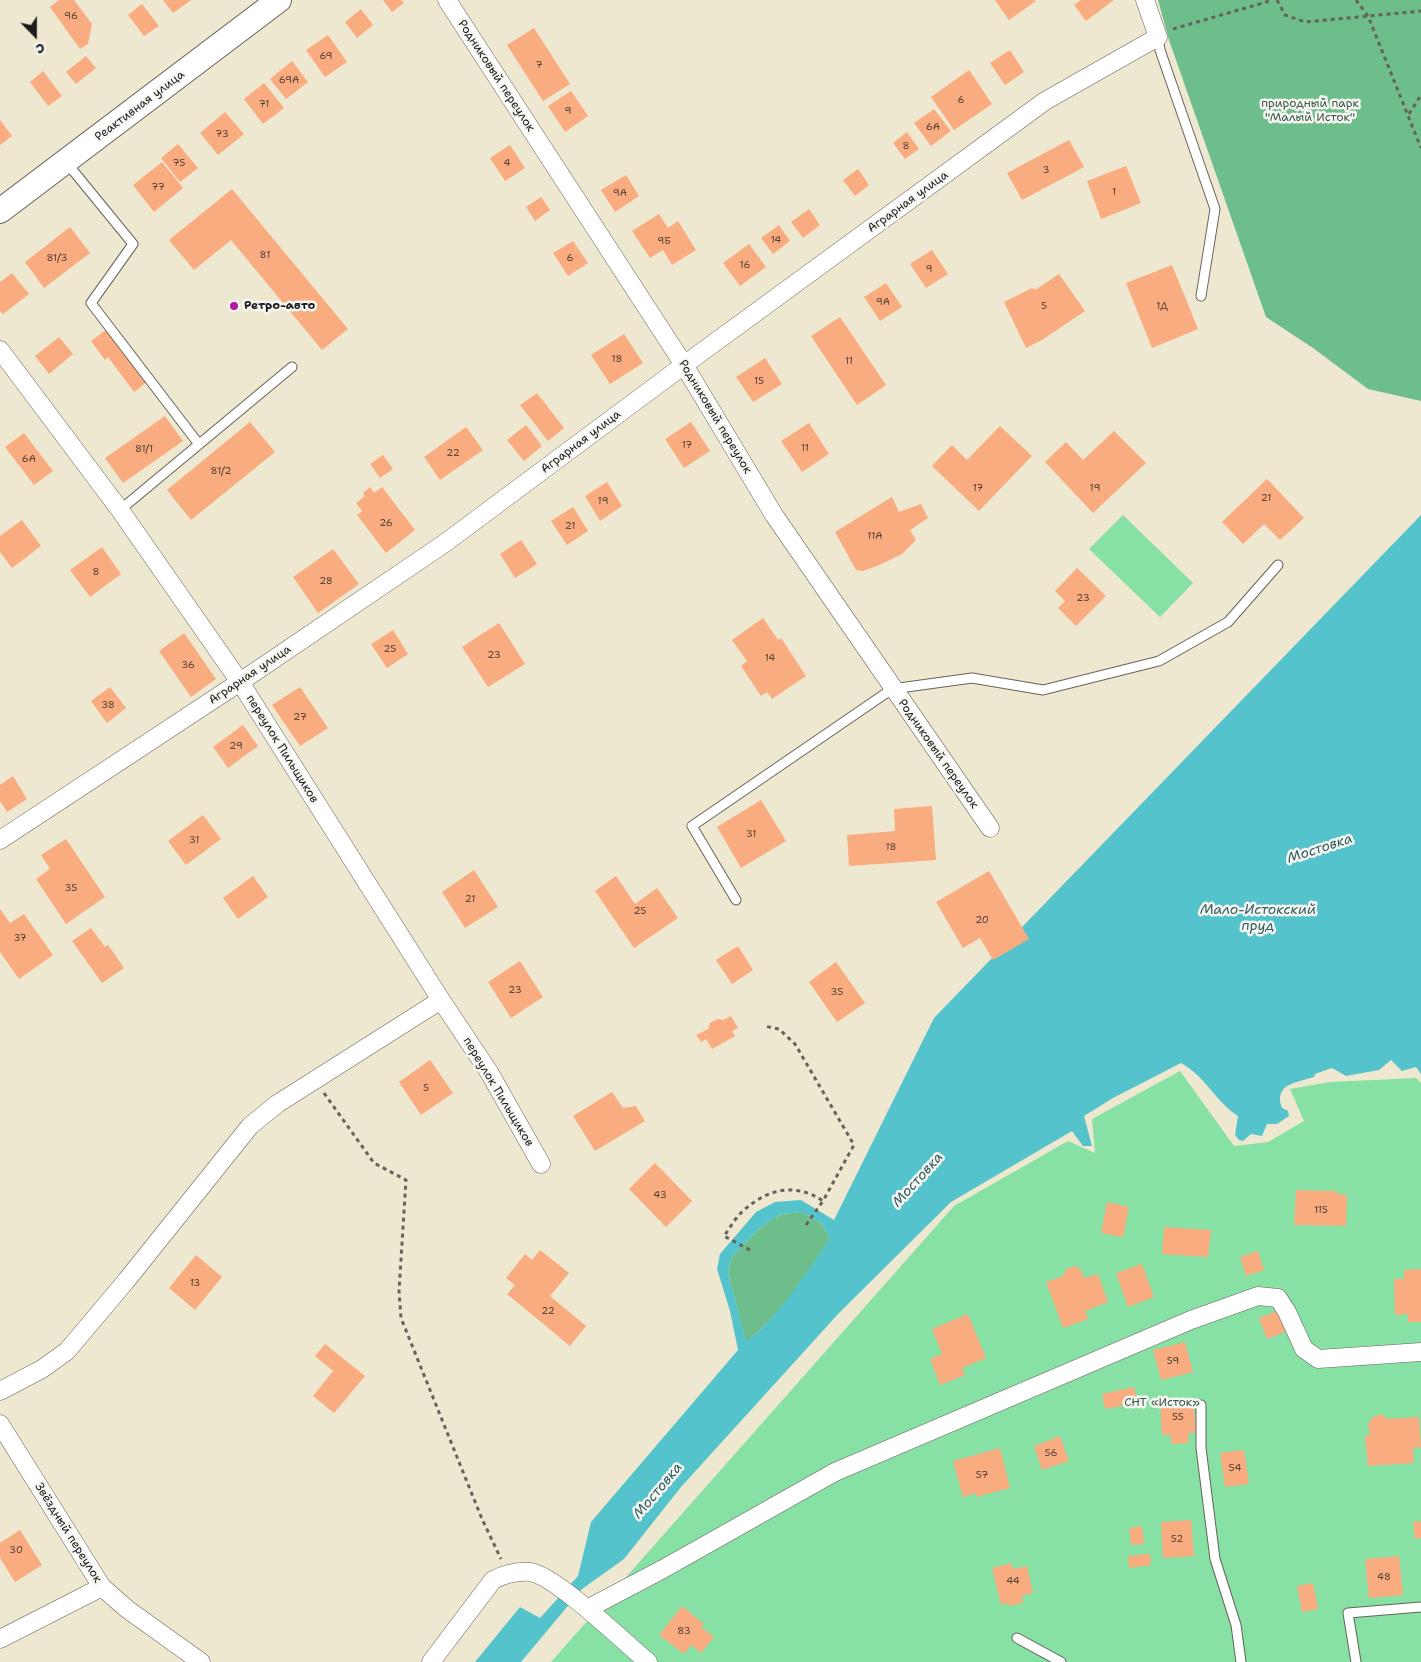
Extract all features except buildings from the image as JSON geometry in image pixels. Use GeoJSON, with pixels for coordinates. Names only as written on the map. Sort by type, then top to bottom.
{"type":"FeatureCollection","features":[{"type":"Feature","properties":{"kind":"main road","name":"Реактивная улица"},"geometry":{"type":"LineString","coordinates":[[0,211],[279,0]]}},
{"type":"Feature","properties":{"kind":"street","name":"Родниковый переулок"},"geometry":{"type":"LineString","coordinates":[[447,0],[684,365],[774,515],[990,828]]}},
{"type":"Feature","properties":{"kind":"street"},"geometry":{"type":"LineString","coordinates":[[1145,0],[1158,38]]}},
{"type":"Feature","properties":{"kind":"street","name":"Аграрная улица"},"geometry":{"type":"LineString","coordinates":[[0,840],[240,682],[446,543],[684,365],[1045,101],[1158,38]]}},
{"type":"Feature","properties":{"kind":"street","name":"переулок Пильщиков"},"geometry":{"type":"LineString","coordinates":[[0,350],[120,510],[240,682],[441,1000],[489,1072],[542,1164]]}},
{"type":"Feature","properties":{"kind":"street"},"geometry":{"type":"LineString","coordinates":[[0,1391],[42,1369],[67,1352],[250,1126],[277,1104],[441,1000]]}},
{"type":"Feature","properties":{"kind":"street"},"geometry":{"type":"LineString","coordinates":[[582,1606],[663,1569],[835,1472],[1164,1332],[1258,1296],[1278,1298],[1287,1312],[1304,1349],[1318,1359],[1421,1352]]}},
{"type":"Feature","properties":{"kind":"street","name":"Звёздный переулок"},"geometry":{"type":"LineString","coordinates":[[0,1424],[102,1587],[127,1609],[201,1662]]}},
{"type":"Feature","properties":{"kind":"street"},"geometry":{"type":"LineString","coordinates":[[430,1662],[493,1580],[508,1573],[531,1572],[553,1584],[582,1606],[648,1662]]}},
{"type":"Feature","properties":{"kind":"street"},"geometry":{"type":"LineString","coordinates":[[0,1639],[102,1587]]}},
{"type":"Feature","properties":{"kind":"lane"},"geometry":{"type":"LineString","coordinates":[[1158,38],[1160,50],[1215,209],[1201,296]]}},
{"type":"Feature","properties":{"kind":"lane"},"geometry":{"type":"LineString","coordinates":[[66,162],[133,244],[91,302],[198,443]]}},
{"type":"Feature","properties":{"kind":"lane"},"geometry":{"type":"LineString","coordinates":[[120,510],[198,443],[292,367]]}},
{"type":"Feature","properties":{"kind":"lane"},"geometry":{"type":"LineString","coordinates":[[736,900],[692,826],[892,688],[972,678],[1043,690],[1159,661],[1228,622],[1278,565]]}},
{"type":"Feature","properties":{"kind":"lane"},"geometry":{"type":"LineString","coordinates":[[1201,1405],[1201,1448],[1215,1559],[1236,1625],[1241,1662]]}},
{"type":"Feature","properties":{"kind":"lane"},"geometry":{"type":"LineString","coordinates":[[1356,1662],[1348,1614],[1421,1606]]}},
{"type":"Feature","properties":{"kind":"lane"},"geometry":{"type":"LineString","coordinates":[[1017,1638],[1061,1662]]}},
{"type":"Feature","properties":{"kind":"path"},"geometry":{"type":"LineString","coordinates":[[1158,38],[1165,32],[1273,0]]}},
{"type":"Feature","properties":{"kind":"path"},"geometry":{"type":"LineString","coordinates":[[1277,0],[1285,15],[1305,22],[1421,11]]}},
{"type":"Feature","properties":{"kind":"path"},"geometry":{"type":"LineString","coordinates":[[1356,0],[1368,16],[1421,148]]}},
{"type":"Feature","properties":{"kind":"path"},"geometry":{"type":"LineString","coordinates":[[1408,115],[1421,95]]}},
{"type":"Feature","properties":{"kind":"path"},"geometry":{"type":"LineString","coordinates":[[764,1026],[779,1029],[795,1044],[854,1145],[823,1201],[806,1226]]}},
{"type":"Feature","properties":{"kind":"path"},"geometry":{"type":"LineString","coordinates":[[315,1080],[374,1164],[406,1180],[399,1291],[401,1318],[482,1519],[508,1573]]}},
{"type":"Feature","properties":{"kind":"path"},"geometry":{"type":"LineString","coordinates":[[750,1250],[724,1236],[741,1212],[760,1198],[778,1191],[799,1189],[823,1201]]}},
{"type":"Feature","properties":{"kind":"green space","name":"природный парк \"Малый Исток\""},"geometry":{"type":"Polygon","coordinates":[[[1158,0],[1421,0],[1421,401],[1368,389],[1313,348],[1266,317],[1169,40],[1158,0]]]}},
{"type":"Feature","properties":{"kind":"green space"},"geometry":{"type":"Polygon","coordinates":[[[1123,515],[1193,583],[1160,617],[1089,549],[1123,515]]]}},
{"type":"Feature","properties":{"kind":"green space","name":"СНТ «Исток»"},"geometry":{"type":"Polygon","coordinates":[[[1180,1071],[1234,1146],[1268,1142],[1304,1121],[1290,1089],[1330,1082],[1416,1078],[1421,1083],[1421,1662],[551,1662],[954,1206],[1068,1141],[1095,1153],[1092,1119],[1180,1071]]]}},
{"type":"Feature","properties":{"kind":"green space"},"geometry":{"type":"Polygon","coordinates":[[[802,1212],[821,1223],[830,1238],[781,1307],[746,1342],[728,1273],[732,1257],[762,1226],[782,1214],[802,1212]]]}},
{"type":"Feature","properties":{"kind":"water","name":"Мало-Истокский пруд"},"geometry":{"type":"Polygon","coordinates":[[[1421,515],[1421,1074],[1416,1067],[1402,1071],[1391,1060],[1379,1070],[1346,1076],[1332,1068],[1315,1074],[1314,1077],[1294,1083],[1283,1089],[1280,1100],[1282,1108],[1288,1111],[1289,1116],[1277,1124],[1267,1124],[1262,1136],[1251,1134],[1243,1141],[1239,1140],[1235,1135],[1238,1116],[1223,1104],[1197,1074],[1181,1063],[1113,1098],[1084,1116],[1092,1146],[1083,1146],[1072,1131],[951,1202],[839,1313],[681,1487],[624,1559],[582,1589],[521,1662],[475,1662],[520,1607],[540,1618],[578,1576],[591,1522],[738,1350],[730,1311],[717,1269],[720,1254],[756,1212],[775,1202],[801,1200],[834,1220],[934,1018],[1421,515]],[[802,1212],[782,1214],[762,1226],[732,1257],[728,1273],[746,1341],[756,1334],[779,1309],[830,1238],[821,1223],[802,1212]]]}},
{"type":"Feature","properties":{"kind":"place","name":"Ретро-авто"},"geometry":{"type":"Point","coordinates":[234,306]}},
{"type":"Feature","properties":{"kind":"water label","name":"Мостовка"},"geometry":{"type":"Point","coordinates":[1320,849]}},
{"type":"Feature","properties":{"kind":"water label","name":"Мостовка"},"geometry":{"type":"Point","coordinates":[918,1180]}},
{"type":"Feature","properties":{"kind":"water label","name":"Мостовка"},"geometry":{"type":"Point","coordinates":[658,1491]}}]}
